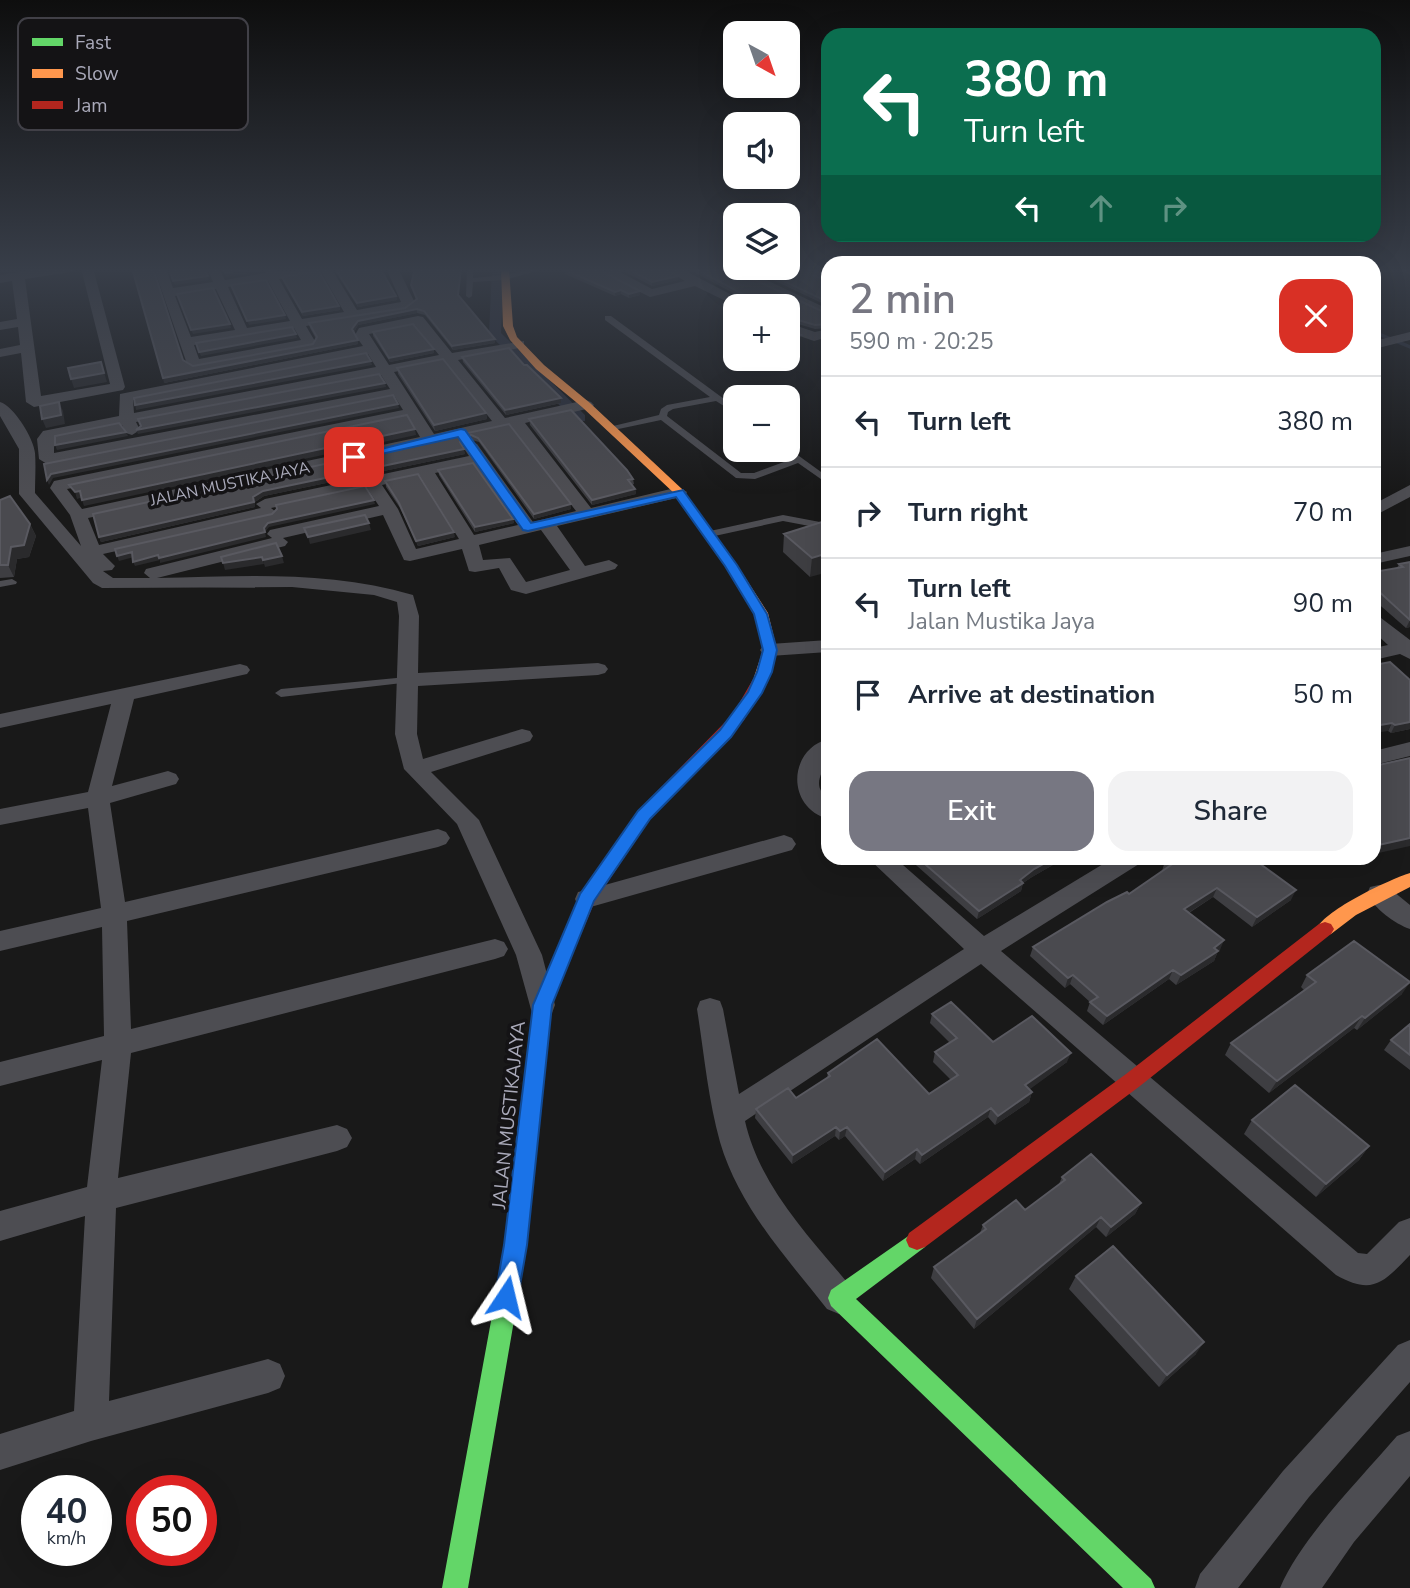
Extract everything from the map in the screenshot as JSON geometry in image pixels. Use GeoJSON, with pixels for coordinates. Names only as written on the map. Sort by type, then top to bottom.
{"type":"FeatureCollection","features":[{"type":"Feature","properties":{"kind":"main road"},"geometry":{"type":"LineString","coordinates":[[519,344],[540,367],[586,405],[679,492],[710,534],[761,614],[770,650]]}},
{"type":"Feature","properties":{"kind":"main road","name":"JALAN MUSTIKAJAYA"},"geometry":{"type":"LineString","coordinates":[[455,1588],[516,1245],[542,1005],[587,899],[644,815],[739,717],[755,693],[770,650]]}},
{"type":"Feature","properties":{"kind":"main road"},"geometry":{"type":"LineString","coordinates":[[1142,1588],[839,1298],[1133,1080],[1350,910],[1410,879]]}},
{"type":"Feature","properties":{"kind":"street"},"geometry":{"type":"LineString","coordinates":[[26,342],[37,406]]}},
{"type":"Feature","properties":{"kind":"street"},"geometry":{"type":"LineString","coordinates":[[106,342],[118,387],[5,412],[27,449],[27,494],[100,579],[109,584],[292,581],[376,590],[402,597],[409,607],[406,734],[415,768],[467,820],[528,955],[542,1005]]}},
{"type":"Feature","properties":{"kind":"street"},"geometry":{"type":"LineString","coordinates":[[186,342],[193,363],[196,364],[308,342]]}},
{"type":"Feature","properties":{"kind":"street"},"geometry":{"type":"LineString","coordinates":[[367,342],[430,440]]}},
{"type":"Feature","properties":{"kind":"street"},"geometry":{"type":"LineString","coordinates":[[435,342],[586,513]]}},
{"type":"Feature","properties":{"kind":"street"},"geometry":{"type":"LineString","coordinates":[[397,392],[47,459],[45,437],[72,428],[519,344]]}},
{"type":"Feature","properties":{"kind":"street"},"geometry":{"type":"LineString","coordinates":[[0,353],[27,348]]}},
{"type":"Feature","properties":{"kind":"street"},"geometry":{"type":"LineString","coordinates":[[153,500],[137,443],[127,419],[125,397],[372,349]]}},
{"type":"Feature","properties":{"kind":"street","name":"JALAN MUSTIKA JAYA"},"geometry":{"type":"LineString","coordinates":[[50,522],[76,514],[253,479],[586,405]]}},
{"type":"Feature","properties":{"kind":"street"},"geometry":{"type":"LineString","coordinates":[[37,406],[68,406],[72,428]]}},
{"type":"Feature","properties":{"kind":"street"},"geometry":{"type":"LineString","coordinates":[[389,509],[279,543],[126,580],[95,558],[76,514],[58,488],[60,485],[414,413]]}},
{"type":"Feature","properties":{"kind":"street"},"geometry":{"type":"LineString","coordinates":[[461,433],[480,459],[581,573]]}},
{"type":"Feature","properties":{"kind":"street"},"geometry":{"type":"LineString","coordinates":[[94,551],[372,482],[480,459]]}},
{"type":"Feature","properties":{"kind":"street"},"geometry":{"type":"LineString","coordinates":[[425,470],[470,541],[476,568],[504,562],[518,586],[522,587],[609,565]]}},
{"type":"Feature","properties":{"kind":"street"},"geometry":{"type":"LineString","coordinates":[[253,479],[279,543]]}},
{"type":"Feature","properties":{"kind":"street"},"geometry":{"type":"LineString","coordinates":[[372,482],[389,509],[410,556],[679,492]]}},
{"type":"Feature","properties":{"kind":"street"},"geometry":{"type":"LineString","coordinates":[[1381,507],[1410,490]]}},
{"type":"Feature","properties":{"kind":"street"},"geometry":{"type":"LineString","coordinates":[[1381,557],[1410,551]]}},
{"type":"Feature","properties":{"kind":"street"},"geometry":{"type":"LineString","coordinates":[[1381,628],[1408,649]]}},
{"type":"Feature","properties":{"kind":"street"},"geometry":{"type":"LineString","coordinates":[[770,650],[821,646]]}},
{"type":"Feature","properties":{"kind":"street"},"geometry":{"type":"LineString","coordinates":[[1381,653],[1408,649]]}},
{"type":"Feature","properties":{"kind":"street"},"geometry":{"type":"LineString","coordinates":[[407,680],[598,669]]}},
{"type":"Feature","properties":{"kind":"street"},"geometry":{"type":"LineString","coordinates":[[0,721],[240,670]]}},
{"type":"Feature","properties":{"kind":"street"},"geometry":{"type":"LineString","coordinates":[[91,1423],[101,1197],[117,1045],[114,915],[98,798],[124,696]]}},
{"type":"Feature","properties":{"kind":"street"},"geometry":{"type":"LineString","coordinates":[[415,768],[522,736]]}},
{"type":"Feature","properties":{"kind":"street"},"geometry":{"type":"LineString","coordinates":[[1381,756],[1410,750]]}},
{"type":"Feature","properties":{"kind":"street"},"geometry":{"type":"LineString","coordinates":[[821,751],[812,764],[808,786],[811,796],[821,805]]}},
{"type":"Feature","properties":{"kind":"street"},"geometry":{"type":"LineString","coordinates":[[0,817],[98,798],[168,779]]}},
{"type":"Feature","properties":{"kind":"street"},"geometry":{"type":"LineString","coordinates":[[0,941],[438,838]]}},
{"type":"Feature","properties":{"kind":"street"},"geometry":{"type":"LineString","coordinates":[[587,899],[784,844]]}},
{"type":"Feature","properties":{"kind":"street"},"geometry":{"type":"LineString","coordinates":[[888,865],[982,950],[1347,1264],[1358,1270],[1374,1269],[1410,1233]]}},
{"type":"Feature","properties":{"kind":"street"},"geometry":{"type":"LineString","coordinates":[[729,1116],[982,950],[1120,865]]}},
{"type":"Feature","properties":{"kind":"street"},"geometry":{"type":"LineString","coordinates":[[1379,894],[1410,919]]}},
{"type":"Feature","properties":{"kind":"street"},"geometry":{"type":"LineString","coordinates":[[0,1074],[495,949]]}},
{"type":"Feature","properties":{"kind":"street"},"geometry":{"type":"LineString","coordinates":[[710,1009],[732,1135],[748,1178],[771,1212],[839,1298]]}},
{"type":"Feature","properties":{"kind":"street"},"geometry":{"type":"LineString","coordinates":[[0,1226],[101,1197],[337,1138]]}},
{"type":"Feature","properties":{"kind":"street"},"geometry":{"type":"LineString","coordinates":[[1214,1588],[1296,1484],[1410,1357]]}},
{"type":"Feature","properties":{"kind":"street"},"geometry":{"type":"LineString","coordinates":[[0,1452],[91,1423],[268,1376]]}},
{"type":"Feature","properties":{"kind":"street"},"geometry":{"type":"LineString","coordinates":[[1299,1588],[1341,1529],[1410,1449]]}},
{"type":"Feature","properties":{"kind":"lane"},"geometry":{"type":"LineString","coordinates":[[641,342],[723,402]]}},
{"type":"Feature","properties":{"kind":"lane"},"geometry":{"type":"LineString","coordinates":[[663,417],[664,411],[670,407],[717,398]]}},
{"type":"Feature","properties":{"kind":"lane"},"geometry":{"type":"LineString","coordinates":[[612,429],[663,417]]}},
{"type":"Feature","properties":{"kind":"lane"},"geometry":{"type":"LineString","coordinates":[[663,417],[739,476],[755,476],[793,462]]}},
{"type":"Feature","properties":{"kind":"lane"},"geometry":{"type":"LineString","coordinates":[[800,461],[821,476]]}},
{"type":"Feature","properties":{"kind":"lane"},"geometry":{"type":"LineString","coordinates":[[710,534],[783,518],[820,525]]}},
{"type":"Feature","properties":{"kind":"lane"},"geometry":{"type":"LineString","coordinates":[[0,584],[12,582]]}},
{"type":"Feature","properties":{"kind":"lane"},"geometry":{"type":"LineString","coordinates":[[281,693],[407,680]]}},
{"type":"Feature","properties":{"kind":"building"},"geometry":{"type":"Polygon","coordinates":[[[153,342],[177,342],[183,360],[193,366],[314,342],[347,342],[163,378],[153,342]]]}},
{"type":"Feature","properties":{"kind":"building"},"geometry":{"type":"Polygon","coordinates":[[[201,342],[252,342],[199,352],[196,343],[201,342]]]}},
{"type":"Feature","properties":{"kind":"building"},"geometry":{"type":"Polygon","coordinates":[[[379,342],[428,342],[434,349],[389,358],[379,342]]]}},
{"type":"Feature","properties":{"kind":"building"},"geometry":{"type":"Polygon","coordinates":[[[449,342],[476,342],[452,346],[449,342]]]}},
{"type":"Feature","properties":{"kind":"building"},"geometry":{"type":"Polygon","coordinates":[[[509,348],[561,398],[505,410],[462,357],[509,348]]]}},
{"type":"Feature","properties":{"kind":"building"},"geometry":{"type":"Polygon","coordinates":[[[366,353],[371,361],[135,405],[134,398],[366,353]]]}},
{"type":"Feature","properties":{"kind":"building"},"geometry":{"type":"Polygon","coordinates":[[[443,359],[486,413],[434,425],[397,368],[443,359]]]}},
{"type":"Feature","properties":{"kind":"building"},"geometry":{"type":"Polygon","coordinates":[[[101,362],[104,373],[71,379],[68,368],[101,362]]]}},
{"type":"Feature","properties":{"kind":"building"},"geometry":{"type":"Polygon","coordinates":[[[379,374],[385,383],[136,430],[141,426],[138,419],[379,374]]]}},
{"type":"Feature","properties":{"kind":"building"},"geometry":{"type":"Polygon","coordinates":[[[393,395],[398,404],[51,474],[47,480],[44,464],[393,395]]]}},
{"type":"Feature","properties":{"kind":"building"},"geometry":{"type":"Polygon","coordinates":[[[59,402],[61,415],[42,419],[40,406],[59,402]]]}},
{"type":"Feature","properties":{"kind":"building"},"geometry":{"type":"Polygon","coordinates":[[[571,410],[627,470],[633,479],[628,480],[635,489],[592,500],[529,419],[571,410]]]}},
{"type":"Feature","properties":{"kind":"building"},"geometry":{"type":"Polygon","coordinates":[[[407,415],[415,429],[82,500],[80,491],[75,492],[69,485],[407,415]]]}},
{"type":"Feature","properties":{"kind":"building"},"geometry":{"type":"Polygon","coordinates":[[[119,423],[126,432],[55,445],[55,436],[119,423]]]}},
{"type":"Feature","properties":{"kind":"building"},"geometry":{"type":"Polygon","coordinates":[[[509,424],[571,504],[534,514],[478,438],[471,435],[460,442],[464,449],[263,491],[253,497],[254,502],[99,537],[93,514],[509,424]]]}},
{"type":"Feature","properties":{"kind":"building"},"geometry":{"type":"Polygon","coordinates":[[[473,463],[513,519],[475,527],[438,470],[473,463]]]}},
{"type":"Feature","properties":{"kind":"building"},"geometry":{"type":"Polygon","coordinates":[[[418,474],[454,532],[416,541],[399,503],[385,481],[418,474]]]}},
{"type":"Feature","properties":{"kind":"building"},"geometry":{"type":"Polygon","coordinates":[[[365,486],[374,500],[268,523],[264,528],[265,532],[133,562],[132,552],[117,556],[115,549],[272,514],[277,509],[276,505],[365,486]]]}},
{"type":"Feature","properties":{"kind":"building"},"geometry":{"type":"Polygon","coordinates":[[[10,496],[30,524],[24,545],[11,547],[8,565],[0,565],[0,500],[10,496]]]}},
{"type":"Feature","properties":{"kind":"building"},"geometry":{"type":"Polygon","coordinates":[[[365,515],[369,523],[308,537],[304,528],[365,515]]]}},
{"type":"Feature","properties":{"kind":"building"},"geometry":{"type":"Polygon","coordinates":[[[821,522],[821,555],[812,558],[784,534],[821,522]]]}},
{"type":"Feature","properties":{"kind":"building"},"geometry":{"type":"Polygon","coordinates":[[[276,543],[282,556],[223,563],[221,557],[276,543]]]}},
{"type":"Feature","properties":{"kind":"building"},"geometry":{"type":"Polygon","coordinates":[[[1410,562],[1410,620],[1381,593],[1381,571],[1403,567],[1399,564],[1410,562]]]}},
{"type":"Feature","properties":{"kind":"building"},"geometry":{"type":"Polygon","coordinates":[[[1390,662],[1410,680],[1410,722],[1381,725],[1381,664],[1390,662]]]}},
{"type":"Feature","properties":{"kind":"building"},"geometry":{"type":"Polygon","coordinates":[[[1410,758],[1410,838],[1381,844],[1381,764],[1410,758]]]}},
{"type":"Feature","properties":{"kind":"building"},"geometry":{"type":"Polygon","coordinates":[[[926,865],[1041,865],[1020,880],[1023,883],[979,911],[926,865]]]}},
{"type":"Feature","properties":{"kind":"building"},"geometry":{"type":"Polygon","coordinates":[[[1171,865],[1262,865],[1296,890],[1257,917],[1217,888],[1184,909],[1224,940],[1214,948],[1218,951],[1181,975],[1173,970],[1107,1016],[1090,1002],[1098,997],[1073,975],[1068,978],[1033,947],[1107,902],[1127,892],[1129,894],[1171,865]]]}},
{"type":"Feature","properties":{"kind":"building"},"geometry":{"type":"Polygon","coordinates":[[[1354,941],[1410,982],[1277,1081],[1231,1043],[1316,982],[1307,975],[1354,941]]]}},
{"type":"Feature","properties":{"kind":"building"},"geometry":{"type":"Polygon","coordinates":[[[951,1002],[993,1042],[1032,1016],[1071,1053],[1025,1085],[1032,1092],[998,1116],[991,1108],[922,1155],[917,1149],[885,1172],[847,1127],[840,1131],[836,1127],[793,1155],[756,1109],[788,1088],[796,1098],[830,1076],[828,1073],[877,1039],[929,1094],[958,1075],[935,1052],[957,1038],[932,1014],[951,1002]]]}},
{"type":"Feature","properties":{"kind":"building"},"geometry":{"type":"Polygon","coordinates":[[[1410,1024],[1410,1055],[1391,1040],[1410,1024]]]}},
{"type":"Feature","properties":{"kind":"building"},"geometry":{"type":"Polygon","coordinates":[[[1295,1085],[1369,1146],[1326,1184],[1252,1120],[1295,1085]]]}},
{"type":"Feature","properties":{"kind":"building"},"geometry":{"type":"Polygon","coordinates":[[[1091,1154],[1141,1203],[1111,1227],[1101,1217],[977,1319],[934,1267],[986,1229],[983,1225],[1016,1200],[1025,1210],[1065,1180],[1062,1177],[1091,1154]]]}},
{"type":"Feature","properties":{"kind":"building"},"geometry":{"type":"Polygon","coordinates":[[[1113,1246],[1204,1342],[1167,1375],[1076,1276],[1113,1246]]]}},
{"type":"Feature","properties":{"kind":"waterway"},"geometry":{"type":"LineString","coordinates":[[503,342],[580,418]]}},
{"type":"Feature","properties":{"kind":"waterway"},"geometry":{"type":"LineString","coordinates":[[1398,342],[1410,347]]}},
{"type":"Feature","properties":{"kind":"traffic: fast"},"geometry":{"type":"LineString","coordinates":[[455,1588],[516,1245],[527,1140]]}},
{"type":"Feature","properties":{"kind":"traffic: fast"},"geometry":{"type":"LineString","coordinates":[[917,1240],[839,1298],[1142,1588]]}},
{"type":"Feature","properties":{"kind":"traffic: slow"},"geometry":{"type":"LineString","coordinates":[[517,342],[540,367],[586,405],[679,492],[761,613],[770,650],[761,677]]}},
{"type":"Feature","properties":{"kind":"traffic: slow"},"geometry":{"type":"LineString","coordinates":[[1325,929],[1350,910],[1410,879]]}},
{"type":"Feature","properties":{"kind":"traffic: jam"},"geometry":{"type":"LineString","coordinates":[[527,1140],[542,1005],[587,899],[644,815],[739,717],[761,677]]}},
{"type":"Feature","properties":{"kind":"traffic: jam"},"geometry":{"type":"LineString","coordinates":[[917,1240],[1133,1080],[1325,929]]}},
{"type":"Feature","properties":{"kind":"route"},"geometry":{"type":"LineString","coordinates":[[354,457],[461,433],[528,527],[679,492],[731,565],[761,614],[767,632],[770,650],[755,693],[725,734],[644,815],[587,899],[542,1005],[516,1245],[506,1297]]}}]}
